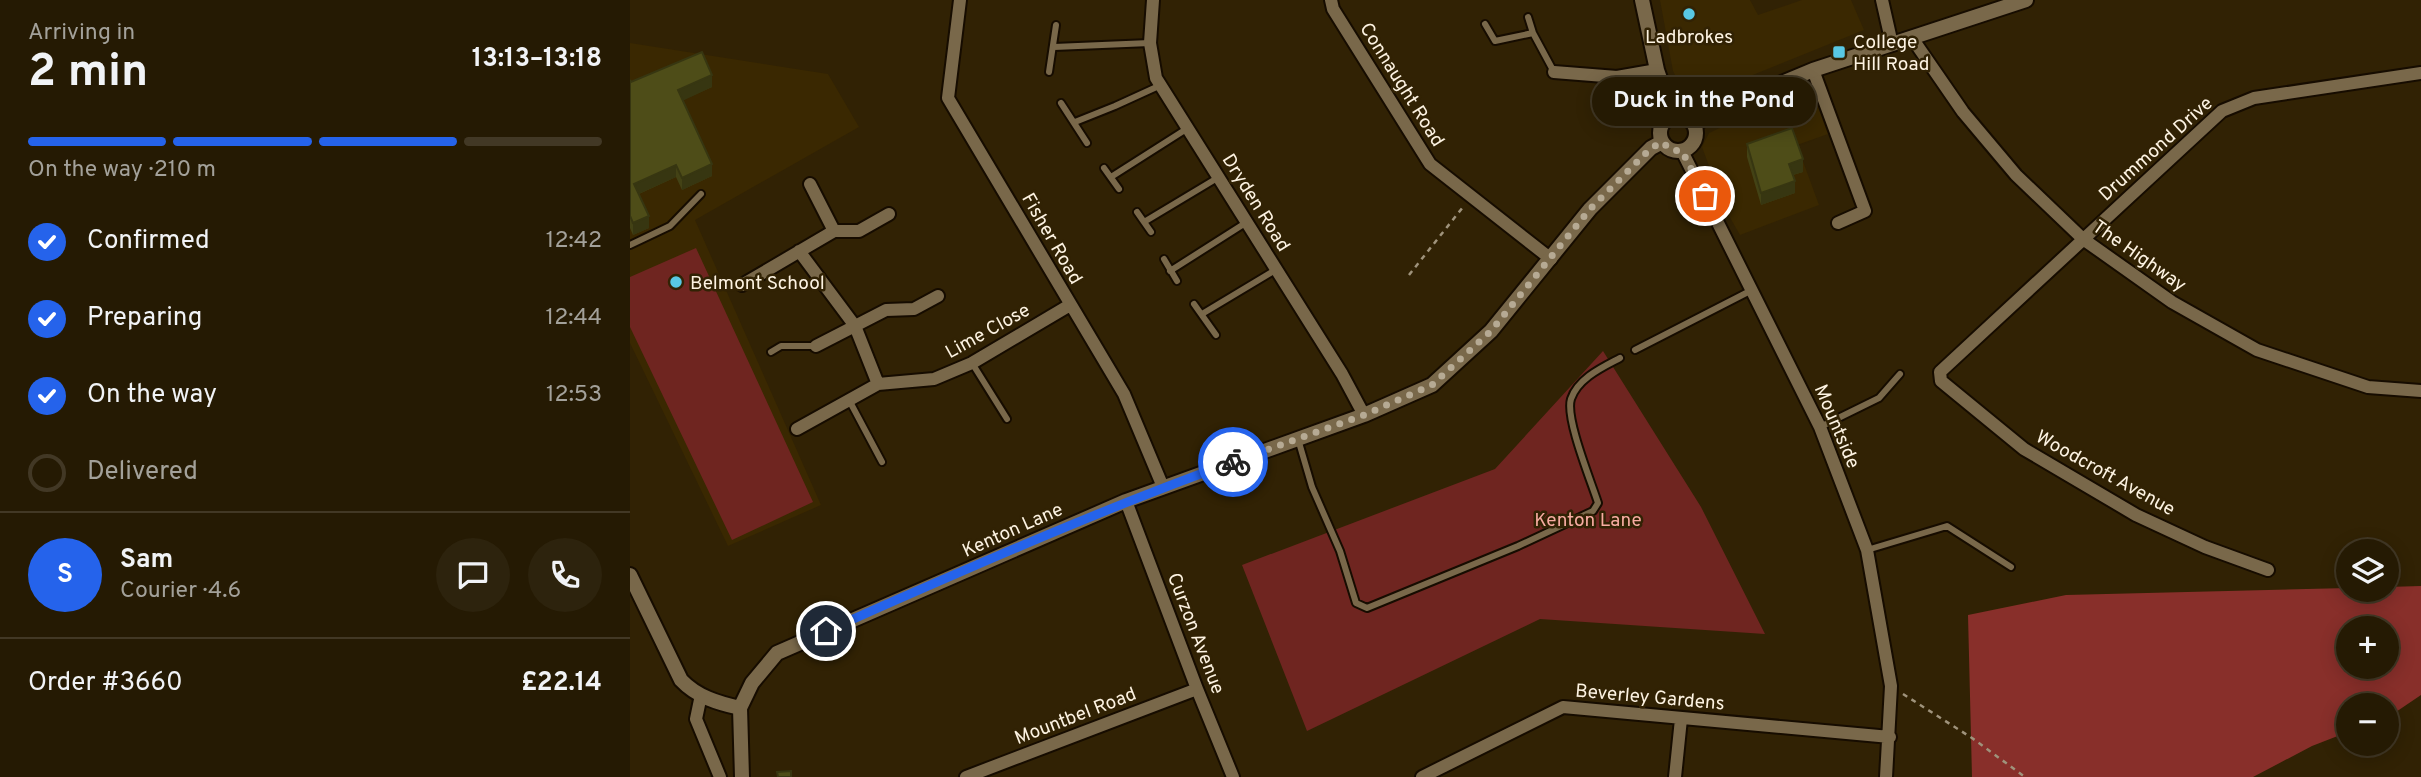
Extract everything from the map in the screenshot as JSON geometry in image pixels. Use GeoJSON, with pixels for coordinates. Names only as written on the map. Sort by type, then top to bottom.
{"type":"FeatureCollection","features":[{"type":"Feature","properties":{"kind":"street","name":"Fisher Road"},"geometry":{"type":"LineString","coordinates":[[957,0],[948,98],[1124,394],[1163,487]]}},
{"type":"Feature","properties":{"kind":"street","name":"Dryden Road"},"geometry":{"type":"LineString","coordinates":[[1153,0],[1150,43],[1156,78],[1342,374],[1364,415]]}},
{"type":"Feature","properties":{"kind":"street","name":"Connaught Road"},"geometry":{"type":"LineString","coordinates":[[1331,0],[1333,9],[1430,164],[1551,259]]}},
{"type":"Feature","properties":{"kind":"street"},"geometry":{"type":"LineString","coordinates":[[1642,0],[1657,70],[1672,115]]}},
{"type":"Feature","properties":{"kind":"street"},"geometry":{"type":"LineString","coordinates":[[1882,0],[1892,44]]}},
{"type":"Feature","properties":{"kind":"street"},"geometry":{"type":"LineString","coordinates":[[1694,124],[1734,103],[1812,70],[2025,0]]}},
{"type":"Feature","properties":{"kind":"street","name":"The Highway"},"geometry":{"type":"LineString","coordinates":[[1912,38],[1963,112],[2016,175],[2083,239],[2172,302],[2257,349],[2368,387],[2421,391]]}},
{"type":"Feature","properties":{"kind":"street"},"geometry":{"type":"LineString","coordinates":[[1554,72],[1617,77],[1657,70]]}},
{"type":"Feature","properties":{"kind":"street"},"geometry":{"type":"LineString","coordinates":[[1812,70],[1865,211],[1838,223]]}},
{"type":"Feature","properties":{"kind":"street","name":"Drummond Drive"},"geometry":{"type":"LineString","coordinates":[[1941,382],[1940,372],[2222,111],[2254,98],[2421,73]]}},
{"type":"Feature","properties":{"kind":"street"},"geometry":{"type":"LineString","coordinates":[[1672,115],[1682,115],[1694,124],[1695,140],[1682,151],[1671,150],[1662,142],[1661,126],[1672,115]]}},
{"type":"Feature","properties":{"kind":"street","name":"Kenton Lane"},"geometry":{"type":"LineString","coordinates":[[740,708],[752,683],[777,653],[1126,501],[1364,415],[1432,385],[1491,331],[1590,209],[1651,148],[1662,142]]}},
{"type":"Feature","properties":{"kind":"street","name":"Mountside"},"geometry":{"type":"LineString","coordinates":[[1682,151],[1820,427],[1867,550],[1891,686],[1886,777]]}},
{"type":"Feature","properties":{"kind":"street"},"geometry":{"type":"LineString","coordinates":[[810,184],[834,231]]}},
{"type":"Feature","properties":{"kind":"street"},"geometry":{"type":"LineString","coordinates":[[742,285],[834,231],[859,231],[889,214]]}},
{"type":"Feature","properties":{"kind":"street"},"geometry":{"type":"LineString","coordinates":[[799,251],[855,326],[877,384]]}},
{"type":"Feature","properties":{"kind":"street"},"geometry":{"type":"LineString","coordinates":[[816,346],[886,310],[914,309],[938,296]]}},
{"type":"Feature","properties":{"kind":"street","name":"Lime Close"},"geometry":{"type":"LineString","coordinates":[[797,429],[877,384],[934,379],[972,363],[1070,305]]}},
{"type":"Feature","properties":{"kind":"street","name":"Woodcroft Avenue"},"geometry":{"type":"LineString","coordinates":[[1941,382],[2024,449],[2136,515],[2205,547],[2268,570]]}},
{"type":"Feature","properties":{"kind":"street","name":"Curzon Avenue"},"geometry":{"type":"LineString","coordinates":[[1126,501],[1233,777]]}},
{"type":"Feature","properties":{"kind":"street"},"geometry":{"type":"LineString","coordinates":[[632,582],[681,680],[689,689],[701,695],[740,708],[742,775],[722,777],[696,719],[701,695]]}},
{"type":"Feature","properties":{"kind":"street","name":"Mountbel Road"},"geometry":{"type":"LineString","coordinates":[[967,777],[1197,689]]}},
{"type":"Feature","properties":{"kind":"street","name":"Beverley Gardens"},"geometry":{"type":"LineString","coordinates":[[1422,777],[1439,773],[1563,707],[1889,737]]}},
{"type":"Feature","properties":{"kind":"street"},"geometry":{"type":"LineString","coordinates":[[1675,777],[1681,719]]}},
{"type":"Feature","properties":{"kind":"lane"},"geometry":{"type":"LineString","coordinates":[[1528,17],[1533,33],[1554,72]]}},
{"type":"Feature","properties":{"kind":"lane"},"geometry":{"type":"LineString","coordinates":[[1485,24],[1495,41],[1533,33]]}},
{"type":"Feature","properties":{"kind":"lane"},"geometry":{"type":"LineString","coordinates":[[1049,72],[1056,25]]}},
{"type":"Feature","properties":{"kind":"lane"},"geometry":{"type":"LineString","coordinates":[[1054,47],[1150,43]]}},
{"type":"Feature","properties":{"kind":"lane"},"geometry":{"type":"LineString","coordinates":[[1075,122],[1161,85]]}},
{"type":"Feature","properties":{"kind":"lane"},"geometry":{"type":"LineString","coordinates":[[1062,103],[1087,143]]}},
{"type":"Feature","properties":{"kind":"lane"},"geometry":{"type":"LineString","coordinates":[[1111,177],[1188,128]]}},
{"type":"Feature","properties":{"kind":"lane"},"geometry":{"type":"LineString","coordinates":[[1104,168],[1119,189]]}},
{"type":"Feature","properties":{"kind":"lane"},"geometry":{"type":"LineString","coordinates":[[1144,222],[1219,177]]}},
{"type":"Feature","properties":{"kind":"lane"},"geometry":{"type":"LineString","coordinates":[[630,245],[670,226],[701,194]]}},
{"type":"Feature","properties":{"kind":"lane"},"geometry":{"type":"LineString","coordinates":[[1137,212],[1151,232]]}},
{"type":"Feature","properties":{"kind":"lane"},"geometry":{"type":"LineString","coordinates":[[1170,271],[1247,222]]}},
{"type":"Feature","properties":{"kind":"lane"},"geometry":{"type":"LineString","coordinates":[[1164,259],[1177,281]]}},
{"type":"Feature","properties":{"kind":"lane"},"geometry":{"type":"LineString","coordinates":[[1202,314],[1277,269]]}},
{"type":"Feature","properties":{"kind":"lane"},"geometry":{"type":"LineString","coordinates":[[1635,350],[1752,290]]}},
{"type":"Feature","properties":{"kind":"lane"},"geometry":{"type":"LineString","coordinates":[[1194,304],[1216,335]]}},
{"type":"Feature","properties":{"kind":"lane"},"geometry":{"type":"LineString","coordinates":[[771,352],[781,346],[816,346]]}},
{"type":"Feature","properties":{"kind":"lane"},"geometry":{"type":"LineString","coordinates":[[1298,439],[1311,487],[1340,551],[1356,603],[1367,608],[1518,546],[1592,510],[1598,502],[1569,415],[1572,397],[1590,375],[1620,358]]}},
{"type":"Feature","properties":{"kind":"lane"},"geometry":{"type":"LineString","coordinates":[[972,363],[1007,419]]}},
{"type":"Feature","properties":{"kind":"lane"},"geometry":{"type":"LineString","coordinates":[[1820,427],[1879,398],[1900,374]]}},
{"type":"Feature","properties":{"kind":"lane"},"geometry":{"type":"LineString","coordinates":[[849,400],[882,463]]}},
{"type":"Feature","properties":{"kind":"lane"},"geometry":{"type":"LineString","coordinates":[[1867,550],[1947,526],[2011,567]]}},
{"type":"Feature","properties":{"kind":"path"},"geometry":{"type":"LineString","coordinates":[[1409,275],[1471,196]]}},
{"type":"Feature","properties":{"kind":"path"},"geometry":{"type":"LineString","coordinates":[[1891,686],[1972,738],[2025,777]]}},
{"type":"Feature","properties":{"kind":"shaded area"},"geometry":{"type":"Polygon","coordinates":[[[1660,0],[1750,0],[1758,15],[1802,0],[1851,0],[1864,30],[1688,101],[1673,71],[1660,0]]]}},
{"type":"Feature","properties":{"kind":"shaded area","name":"Belmont School"},"geometry":{"type":"Polygon","coordinates":[[[630,43],[828,74],[859,127],[695,220],[821,505],[728,546],[630,343],[630,43]]]}},
{"type":"Feature","properties":{"kind":"shaded area"},"geometry":{"type":"Polygon","coordinates":[[[1810,86],[1828,134],[1797,145],[1819,205],[1740,235],[1724,207],[1702,147],[1709,133],[1810,86]]]}},
{"type":"Feature","properties":{"kind":"shaded area"},"geometry":{"type":"Polygon","coordinates":[[[2421,586],[2421,695],[2399,710],[2399,693],[2336,693],[2336,737],[2253,777],[1972,777],[1968,615],[2066,595],[2336,588],[2336,602],[2399,602],[2399,587],[2421,586]]]}},
{"type":"Feature","properties":{"kind":"green space"},"geometry":{"type":"Polygon","coordinates":[[[696,248],[813,502],[732,540],[630,327],[630,277],[696,248]]]}},
{"type":"Feature","properties":{"kind":"green space","name":"Kenton Lane"},"geometry":{"type":"Polygon","coordinates":[[[1603,351],[1701,507],[1765,634],[1540,619],[1307,731],[1242,565],[1495,469],[1603,351]]]}},
{"type":"Feature","properties":{"kind":"building"},"geometry":{"type":"Polygon","coordinates":[[[702,52],[712,75],[678,90],[712,164],[682,178],[676,165],[634,184],[649,216],[633,223],[630,216],[630,80],[631,82],[702,52]]]}},
{"type":"Feature","properties":{"kind":"building"},"geometry":{"type":"Polygon","coordinates":[[[1792,128],[1803,159],[1789,164],[1795,181],[1761,193],[1747,144],[1792,128]]]}},
{"type":"Feature","properties":{"kind":"building"},"geometry":{"type":"Polygon","coordinates":[[[791,771],[791,777],[778,777],[777,772],[791,771]]]}},
{"type":"Feature","properties":{"kind":"way so far"},"geometry":{"type":"LineString","coordinates":[[1233,462],[1364,415],[1432,385],[1491,331],[1590,209],[1651,148],[1662,142],[1671,150],[1682,151],[1705,196]]}},
{"type":"Feature","properties":{"kind":"place","name":"Ladbrokes"},"geometry":{"type":"Point","coordinates":[1689,14]}},
{"type":"Feature","properties":{"kind":"place","name":"College Hill Road"},"geometry":{"type":"Point","coordinates":[1839,52]}},
{"type":"Feature","properties":{"kind":"place","name":"Duck in the Pond"},"geometry":{"type":"Point","coordinates":[1705,196]}},
{"type":"Feature","properties":{"kind":"place","name":"Belmont School"},"geometry":{"type":"Point","coordinates":[676,282]}},
{"type":"Feature","properties":{"kind":"route"},"geometry":{"type":"LineString","coordinates":[[826,631],[1069,525],[1233,462]]}}]}
